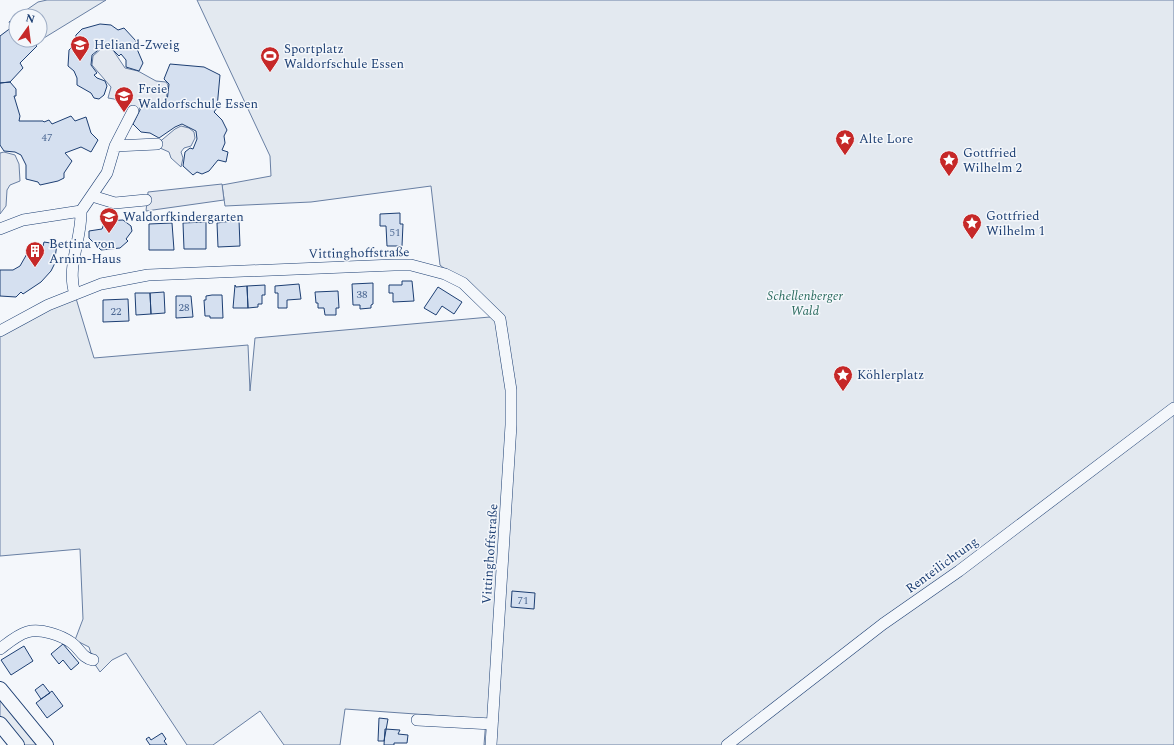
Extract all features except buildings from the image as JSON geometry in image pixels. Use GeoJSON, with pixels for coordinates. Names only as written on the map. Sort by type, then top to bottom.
{"type":"FeatureCollection","features":[{"type":"Feature","properties":{"kind":"main road"},"geometry":{"type":"LineString","coordinates":[[0,689],[46,745]]}},
{"type":"Feature","properties":{"kind":"main road"},"geometry":{"type":"LineString","coordinates":[[0,724],[17,745]]}},
{"type":"Feature","properties":{"kind":"street"},"geometry":{"type":"LineString","coordinates":[[75,294],[71,275],[80,228],[81,211],[107,173],[115,146],[133,111]]}},
{"type":"Feature","properties":{"kind":"street"},"geometry":{"type":"LineString","coordinates":[[115,146],[158,144]]}},
{"type":"Feature","properties":{"kind":"street"},"geometry":{"type":"LineString","coordinates":[[92,196],[115,203],[146,200]]}},
{"type":"Feature","properties":{"kind":"street"},"geometry":{"type":"LineString","coordinates":[[0,229],[23,220],[81,211]]}},
{"type":"Feature","properties":{"kind":"street","name":"Vittinghoffstraße"},"geometry":{"type":"LineString","coordinates":[[0,331],[35,311],[101,284],[148,275],[411,265],[445,274],[462,283],[500,318],[511,390],[511,425],[491,745]]}},
{"type":"Feature","properties":{"kind":"street","name":"Renteilichtung"},"geometry":{"type":"LineString","coordinates":[[727,745],[883,624],[959,571],[1174,408]]}},
{"type":"Feature","properties":{"kind":"street"},"geometry":{"type":"LineString","coordinates":[[0,649],[25,632],[41,632],[59,636],[72,643],[87,658],[93,660]]}},
{"type":"Feature","properties":{"kind":"street"},"geometry":{"type":"LineString","coordinates":[[417,720],[492,724]]}},
{"type":"Feature","properties":{"kind":"green space"},"geometry":{"type":"Polygon","coordinates":[[[47,0],[106,0],[48,35],[48,8],[29,8],[38,2],[47,0]]]}},
{"type":"Feature","properties":{"kind":"green space","name":"Schellenberger Wald"},"geometry":{"type":"Polygon","coordinates":[[[197,0],[1174,0],[1174,745],[484,745],[486,719],[345,709],[340,745],[284,745],[260,711],[213,745],[187,745],[126,653],[112,660],[100,672],[94,663],[89,647],[75,640],[83,619],[80,549],[0,556],[0,332],[75,295],[94,358],[248,345],[250,391],[255,338],[501,316],[440,265],[431,186],[311,202],[225,206],[222,185],[271,176],[270,156],[197,0]]]}},
{"type":"Feature","properties":{"kind":"green space"},"geometry":{"type":"Polygon","coordinates":[[[0,697],[40,745],[23,745],[0,716],[0,697]]]}},
{"type":"Feature","properties":{"kind":"shaded area"},"geometry":{"type":"Polygon","coordinates":[[[102,48],[113,50],[125,68],[138,71],[156,81],[166,82],[168,85],[166,101],[163,105],[153,106],[151,103],[141,106],[137,113],[114,99],[108,98],[111,87],[92,65],[93,56],[102,48]]]}},
{"type":"Feature","properties":{"kind":"shaded area"},"geometry":{"type":"Polygon","coordinates":[[[181,126],[189,128],[194,132],[195,138],[191,146],[184,148],[181,152],[183,158],[181,167],[171,158],[169,152],[160,148],[157,144],[181,126]]]}},
{"type":"Feature","properties":{"kind":"shaded area"},"geometry":{"type":"Polygon","coordinates":[[[4,152],[15,155],[19,164],[20,181],[10,185],[7,190],[6,206],[0,214],[0,153],[4,152]]]}},
{"type":"Feature","properties":{"kind":"shaded area"},"geometry":{"type":"Polygon","coordinates":[[[222,184],[224,200],[146,211],[148,192],[222,184]]]}},
{"type":"Feature","properties":{"kind":"place","name":"Heliand-Zweig"},"geometry":{"type":"Point","coordinates":[80,62]}},
{"type":"Feature","properties":{"kind":"place","name":"Sportplatz Waldorfschule Essen"},"geometry":{"type":"Point","coordinates":[270,73]}},
{"type":"Feature","properties":{"kind":"place","name":"Freie Waldorfschule Essen"},"geometry":{"type":"Point","coordinates":[124,113]}},
{"type":"Feature","properties":{"kind":"place","name":"Alte Lore"},"geometry":{"type":"Point","coordinates":[845,156]}},
{"type":"Feature","properties":{"kind":"place","name":"Gottfried Wilhelm 2"},"geometry":{"type":"Point","coordinates":[949,177]}},
{"type":"Feature","properties":{"kind":"place","name":"Waldorfkindergarten"},"geometry":{"type":"Point","coordinates":[109,234]}},
{"type":"Feature","properties":{"kind":"place","name":"Gottfried Wilhelm 1"},"geometry":{"type":"Point","coordinates":[972,240]}},
{"type":"Feature","properties":{"kind":"place","name":"Bettina von Arnim-Haus"},"geometry":{"type":"Point","coordinates":[35,268]}},
{"type":"Feature","properties":{"kind":"place","name":"Köhlerplatz"},"geometry":{"type":"Point","coordinates":[843,392]}}]}
